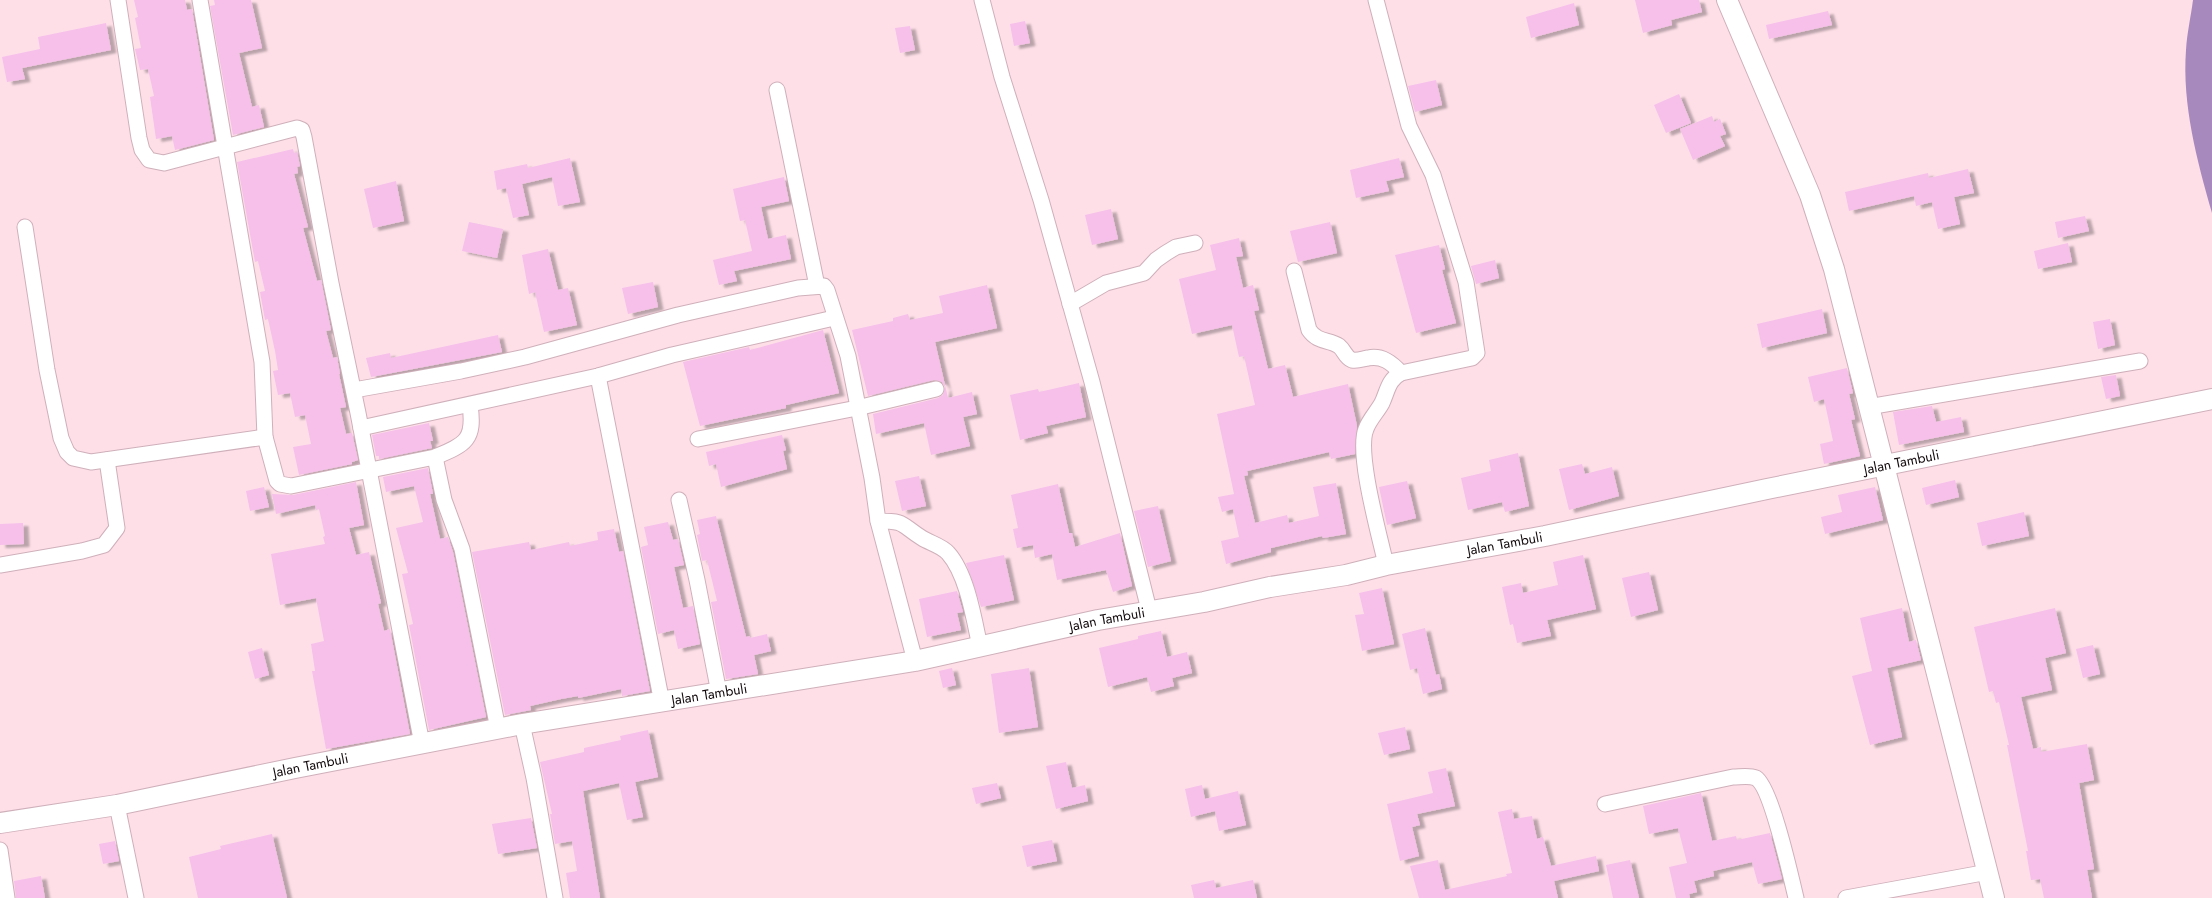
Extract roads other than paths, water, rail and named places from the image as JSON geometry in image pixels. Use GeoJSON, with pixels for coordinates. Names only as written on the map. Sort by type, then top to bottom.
{"type":"FeatureCollection","features":[{"type":"Feature","properties":{"kind":"street"},"geometry":{"type":"LineString","coordinates":[[118,0],[130,70],[138,138],[142,150],[149,160],[164,163],[297,128],[302,130],[422,744]]}},
{"type":"Feature","properties":{"kind":"street"},"geometry":{"type":"LineString","coordinates":[[200,0],[262,362],[265,437],[274,474],[280,484],[291,486],[435,458],[456,448],[470,434],[472,419],[470,405]]}},
{"type":"Feature","properties":{"kind":"street"},"geometry":{"type":"LineString","coordinates":[[982,0],[1002,77],[1041,200],[1092,382],[1149,610]]}},
{"type":"Feature","properties":{"kind":"street"},"geometry":{"type":"LineString","coordinates":[[1376,0],[1409,126],[1433,175],[1466,282],[1477,353],[1472,358],[1401,373],[1392,378],[1387,386],[1377,414],[1366,429],[1364,440],[1368,484],[1386,565]]}},
{"type":"Feature","properties":{"kind":"street"},"geometry":{"type":"LineString","coordinates":[[1727,0],[1810,195],[1834,270],[1994,898]]}},
{"type":"Feature","properties":{"kind":"street"},"geometry":{"type":"LineString","coordinates":[[777,90],[817,286]]}},
{"type":"Feature","properties":{"kind":"street"},"geometry":{"type":"LineString","coordinates":[[25,227],[49,380],[61,438],[67,452],[74,458],[91,462],[265,437]]}},
{"type":"Feature","properties":{"kind":"street"},"geometry":{"type":"LineString","coordinates":[[1070,304],[1106,283],[1144,273],[1156,260],[1171,250],[1196,243]]}},
{"type":"Feature","properties":{"kind":"street"},"geometry":{"type":"LineString","coordinates":[[1294,271],[1309,330],[1313,336],[1338,345],[1346,357],[1358,360],[1376,357],[1385,360],[1401,373]]}},
{"type":"Feature","properties":{"kind":"street"},"geometry":{"type":"LineString","coordinates":[[354,390],[461,372],[525,357],[678,315],[798,288],[824,286],[828,290],[834,318],[848,356],[872,478],[878,522],[915,661]]}},
{"type":"Feature","properties":{"kind":"street"},"geometry":{"type":"LineString","coordinates":[[361,428],[598,376],[672,355],[834,318]]}},
{"type":"Feature","properties":{"kind":"street"},"geometry":{"type":"LineString","coordinates":[[1868,406],[2140,361]]}},
{"type":"Feature","properties":{"kind":"street"},"geometry":{"type":"LineString","coordinates":[[598,376],[662,703]]}},
{"type":"Feature","properties":{"kind":"street"},"geometry":{"type":"LineString","coordinates":[[698,439],[857,408],[936,389]]}},
{"type":"Feature","properties":{"kind":"street","name":"Jalan Tambuli"},"geometry":{"type":"LineString","coordinates":[[0,822],[117,805],[522,724],[915,661],[1149,610],[1204,602],[1270,587],[1346,575],[1386,565],[1545,536],[2212,399]]}},
{"type":"Feature","properties":{"kind":"street"},"geometry":{"type":"LineString","coordinates":[[435,458],[444,500],[462,549],[498,729]]}},
{"type":"Feature","properties":{"kind":"street"},"geometry":{"type":"LineString","coordinates":[[0,565],[82,551],[104,545],[117,528],[107,460]]}},
{"type":"Feature","properties":{"kind":"street"},"geometry":{"type":"LineString","coordinates":[[679,500],[719,693]]}},
{"type":"Feature","properties":{"kind":"street"},"geometry":{"type":"LineString","coordinates":[[878,522],[900,521],[922,538],[947,552],[957,565],[969,600],[980,647]]}},
{"type":"Feature","properties":{"kind":"street"},"geometry":{"type":"LineString","coordinates":[[522,724],[534,778],[555,898]]}},
{"type":"Feature","properties":{"kind":"street"},"geometry":{"type":"LineString","coordinates":[[1605,804],[1733,777],[1750,776],[1758,779],[1774,814],[1796,898]]}},
{"type":"Feature","properties":{"kind":"street"},"geometry":{"type":"LineString","coordinates":[[117,805],[136,898]]}},
{"type":"Feature","properties":{"kind":"street"},"geometry":{"type":"LineString","coordinates":[[0,850],[7,898]]}},
{"type":"Feature","properties":{"kind":"street"},"geometry":{"type":"LineString","coordinates":[[1846,898],[1988,872]]}}]}
